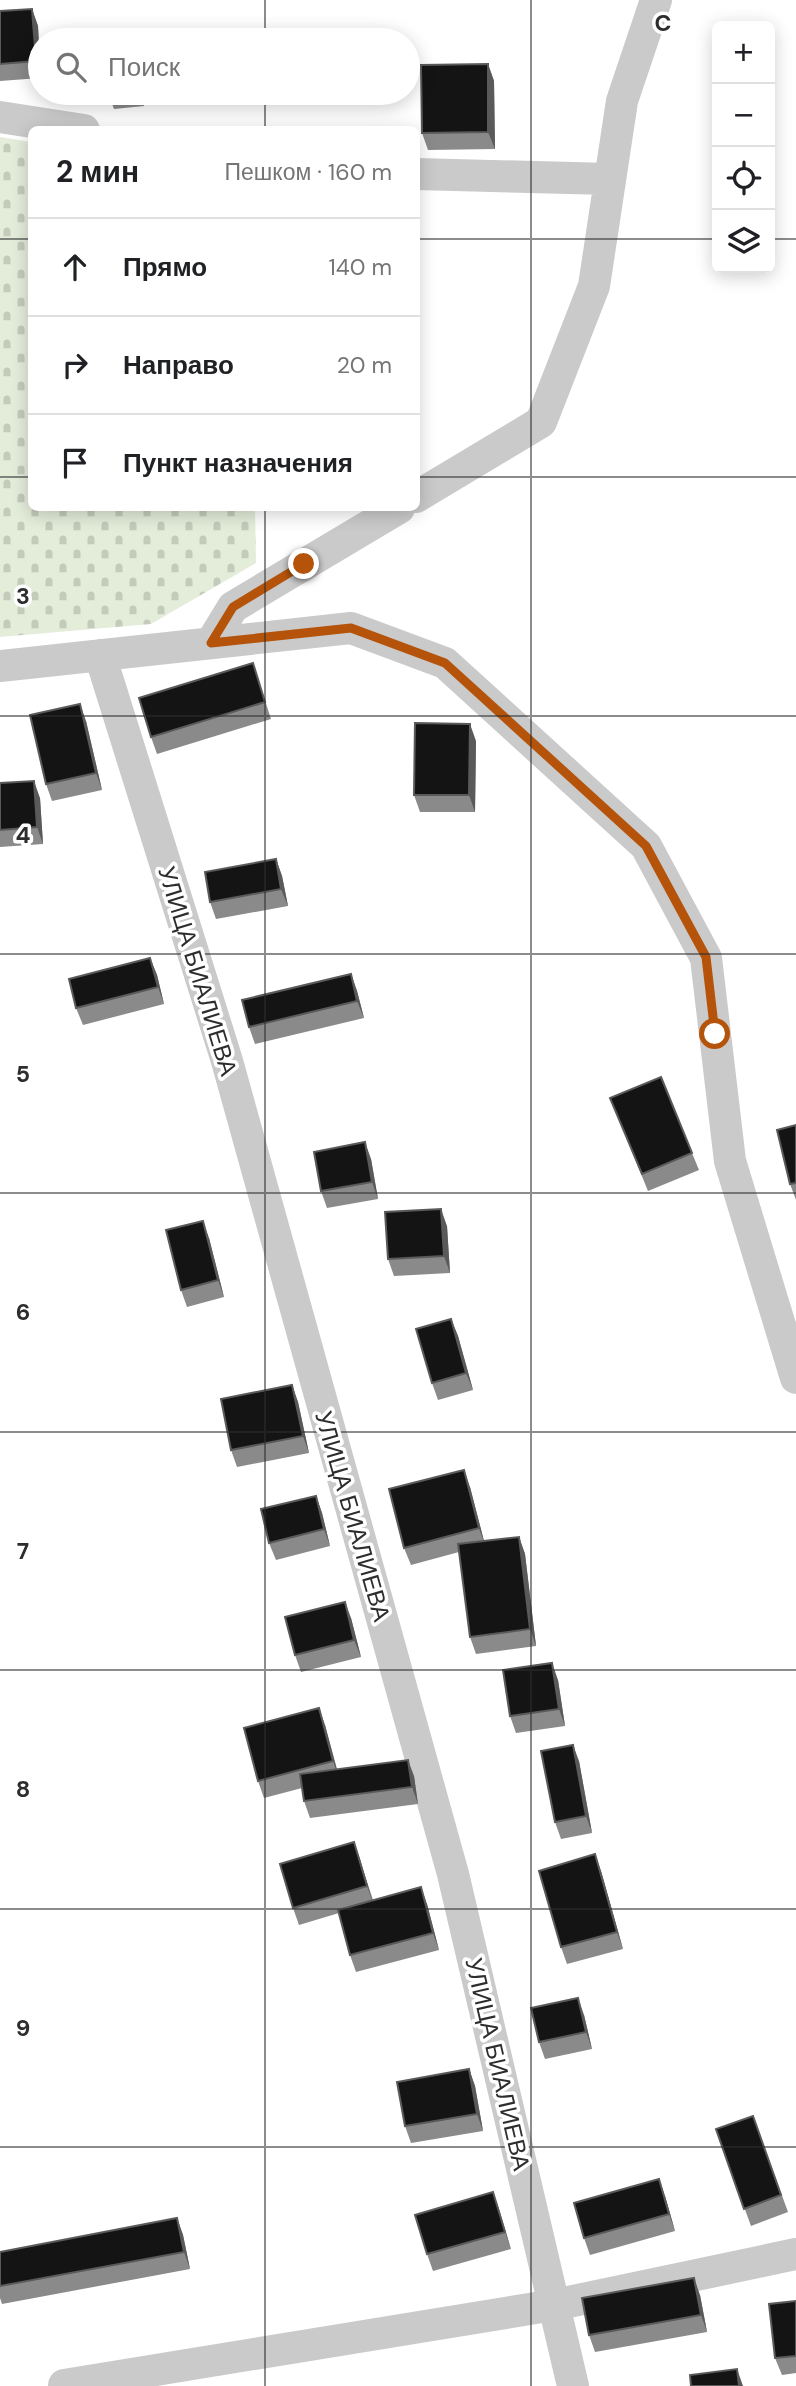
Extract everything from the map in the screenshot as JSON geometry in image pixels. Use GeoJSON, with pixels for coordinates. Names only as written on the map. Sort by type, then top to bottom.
{"type":"FeatureCollection","features":[{"type":"Feature","properties":{"kind":"street"},"geometry":{"type":"LineString","coordinates":[[420,495],[541,422],[594,286],[622,101],[656,0]]}},
{"type":"Feature","properties":{"kind":"street"},"geometry":{"type":"LineString","coordinates":[[0,117],[58,126]]}},
{"type":"Feature","properties":{"kind":"street"},"geometry":{"type":"LineString","coordinates":[[420,174],[610,179]]}},
{"type":"Feature","properties":{"kind":"street"},"geometry":{"type":"LineString","coordinates":[[211,643],[233,607],[394,511]]}},
{"type":"Feature","properties":{"kind":"street"},"geometry":{"type":"LineString","coordinates":[[0,666],[351,628],[445,663],[646,846],[706,957],[730,1161],[796,1378]]}},
{"type":"Feature","properties":{"kind":"street","name":"УЛИЦА БИАЛИЕВА"},"geometry":{"type":"LineString","coordinates":[[100,655],[227,1062],[446,1847],[573,2386]]}},
{"type":"Feature","properties":{"kind":"street"},"geometry":{"type":"LineString","coordinates":[[64,2385],[554,2305],[796,2254]]}},
{"type":"Feature","properties":{"kind":"green space"},"geometry":{"type":"Polygon","coordinates":[[[0,137],[28,142],[28,511],[255,511],[256,563],[151,624],[0,637],[0,137]]]}},
{"type":"Feature","properties":{"kind":"building"},"geometry":{"type":"Polygon","coordinates":[[[32,9],[33,28],[28,28],[28,62],[0,64],[0,11],[32,9]]]}},
{"type":"Feature","properties":{"kind":"building"},"geometry":{"type":"Polygon","coordinates":[[[488,64],[488,132],[422,133],[421,65],[488,64]]]}},
{"type":"Feature","properties":{"kind":"building"},"geometry":{"type":"Polygon","coordinates":[[[253,663],[265,702],[151,737],[139,698],[253,663]]]}},
{"type":"Feature","properties":{"kind":"building"},"geometry":{"type":"Polygon","coordinates":[[[80,704],[96,773],[46,784],[30,715],[80,704]]]}},
{"type":"Feature","properties":{"kind":"building"},"geometry":{"type":"Polygon","coordinates":[[[415,723],[470,724],[469,795],[414,795],[415,723]]]}},
{"type":"Feature","properties":{"kind":"building"},"geometry":{"type":"Polygon","coordinates":[[[34,781],[37,827],[0,830],[0,783],[34,781]]]}},
{"type":"Feature","properties":{"kind":"building"},"geometry":{"type":"Polygon","coordinates":[[[276,859],[281,889],[210,902],[205,872],[276,859]]]}},
{"type":"Feature","properties":{"kind":"building"},"geometry":{"type":"Polygon","coordinates":[[[150,958],[158,987],[76,1008],[69,979],[150,958]]]}},
{"type":"Feature","properties":{"kind":"building"},"geometry":{"type":"Polygon","coordinates":[[[351,974],[357,1001],[249,1027],[242,1000],[351,974]]]}},
{"type":"Feature","properties":{"kind":"building"},"geometry":{"type":"Polygon","coordinates":[[[661,1077],[692,1153],[642,1174],[610,1098],[661,1077]]]}},
{"type":"Feature","properties":{"kind":"building"},"geometry":{"type":"Polygon","coordinates":[[[796,1125],[796,1183],[790,1184],[777,1130],[796,1125]]]}},
{"type":"Feature","properties":{"kind":"building"},"geometry":{"type":"Polygon","coordinates":[[[365,1142],[372,1182],[321,1191],[314,1152],[365,1142]]]}},
{"type":"Feature","properties":{"kind":"building"},"geometry":{"type":"Polygon","coordinates":[[[441,1209],[444,1256],[388,1259],[385,1212],[441,1209]]]}},
{"type":"Feature","properties":{"kind":"building"},"geometry":{"type":"Polygon","coordinates":[[[203,1221],[218,1280],[181,1290],[166,1230],[203,1221]]]}},
{"type":"Feature","properties":{"kind":"building"},"geometry":{"type":"Polygon","coordinates":[[[451,1319],[466,1373],[432,1383],[416,1329],[451,1319]]]}},
{"type":"Feature","properties":{"kind":"building"},"geometry":{"type":"Polygon","coordinates":[[[292,1385],[303,1436],[231,1450],[221,1399],[292,1385]]]}},
{"type":"Feature","properties":{"kind":"building"},"geometry":{"type":"Polygon","coordinates":[[[464,1470],[479,1528],[404,1548],[389,1489],[464,1470]]]}},
{"type":"Feature","properties":{"kind":"building"},"geometry":{"type":"Polygon","coordinates":[[[316,1496],[324,1529],[269,1543],[261,1509],[316,1496]]]}},
{"type":"Feature","properties":{"kind":"building"},"geometry":{"type":"Polygon","coordinates":[[[519,1537],[530,1629],[470,1637],[458,1544],[519,1537]]]}},
{"type":"Feature","properties":{"kind":"building"},"geometry":{"type":"Polygon","coordinates":[[[345,1602],[354,1640],[295,1655],[285,1617],[345,1602]]]}},
{"type":"Feature","properties":{"kind":"building"},"geometry":{"type":"Polygon","coordinates":[[[552,1663],[559,1709],[510,1716],[503,1670],[552,1663]]]}},
{"type":"Feature","properties":{"kind":"building"},"geometry":{"type":"Polygon","coordinates":[[[319,1708],[333,1761],[258,1781],[244,1728],[319,1708]]]}},
{"type":"Feature","properties":{"kind":"building"},"geometry":{"type":"Polygon","coordinates":[[[573,1745],[586,1816],[555,1822],[541,1751],[573,1745]]]}},
{"type":"Feature","properties":{"kind":"building"},"geometry":{"type":"Polygon","coordinates":[[[408,1760],[412,1787],[304,1801],[300,1774],[408,1760]]]}},
{"type":"Feature","properties":{"kind":"building"},"geometry":{"type":"Polygon","coordinates":[[[354,1842],[367,1886],[293,1908],[280,1864],[354,1842]]]}},
{"type":"Feature","properties":{"kind":"building"},"geometry":{"type":"Polygon","coordinates":[[[595,1854],[617,1932],[561,1947],[539,1871],[595,1854]]]}},
{"type":"Feature","properties":{"kind":"building"},"geometry":{"type":"Polygon","coordinates":[[[421,1887],[433,1933],[350,1955],[338,1910],[421,1887]]]}},
{"type":"Feature","properties":{"kind":"building"},"geometry":{"type":"Polygon","coordinates":[[[578,1998],[586,2032],[539,2042],[531,2008],[578,1998]]]}},
{"type":"Feature","properties":{"kind":"building"},"geometry":{"type":"Polygon","coordinates":[[[469,2069],[477,2114],[405,2126],[397,2082],[469,2069]]]}},
{"type":"Feature","properties":{"kind":"building"},"geometry":{"type":"Polygon","coordinates":[[[753,2116],[781,2195],[744,2209],[716,2129],[753,2116]]]}},
{"type":"Feature","properties":{"kind":"building"},"geometry":{"type":"Polygon","coordinates":[[[659,2179],[669,2214],[584,2238],[574,2203],[659,2179]]]}},
{"type":"Feature","properties":{"kind":"building"},"geometry":{"type":"Polygon","coordinates":[[[493,2192],[505,2232],[427,2254],[415,2215],[493,2192]]]}},
{"type":"Feature","properties":{"kind":"building"},"geometry":{"type":"Polygon","coordinates":[[[177,2218],[184,2252],[0,2286],[0,2252],[177,2218]]]}},
{"type":"Feature","properties":{"kind":"building"},"geometry":{"type":"Polygon","coordinates":[[[694,2278],[701,2315],[589,2335],[582,2298],[694,2278]]]}},
{"type":"Feature","properties":{"kind":"building"},"geometry":{"type":"Polygon","coordinates":[[[796,2301],[796,2356],[775,2358],[769,2304],[796,2301]]]}},
{"type":"Feature","properties":{"kind":"building"},"geometry":{"type":"Polygon","coordinates":[[[737,2369],[739,2386],[691,2386],[690,2375],[737,2369]]]}},
{"type":"Feature","properties":{"kind":"route"},"geometry":{"type":"LineString","coordinates":[[304,564],[233,607],[211,643],[351,628],[445,663],[646,846],[706,957],[715,1034]]}}]}
